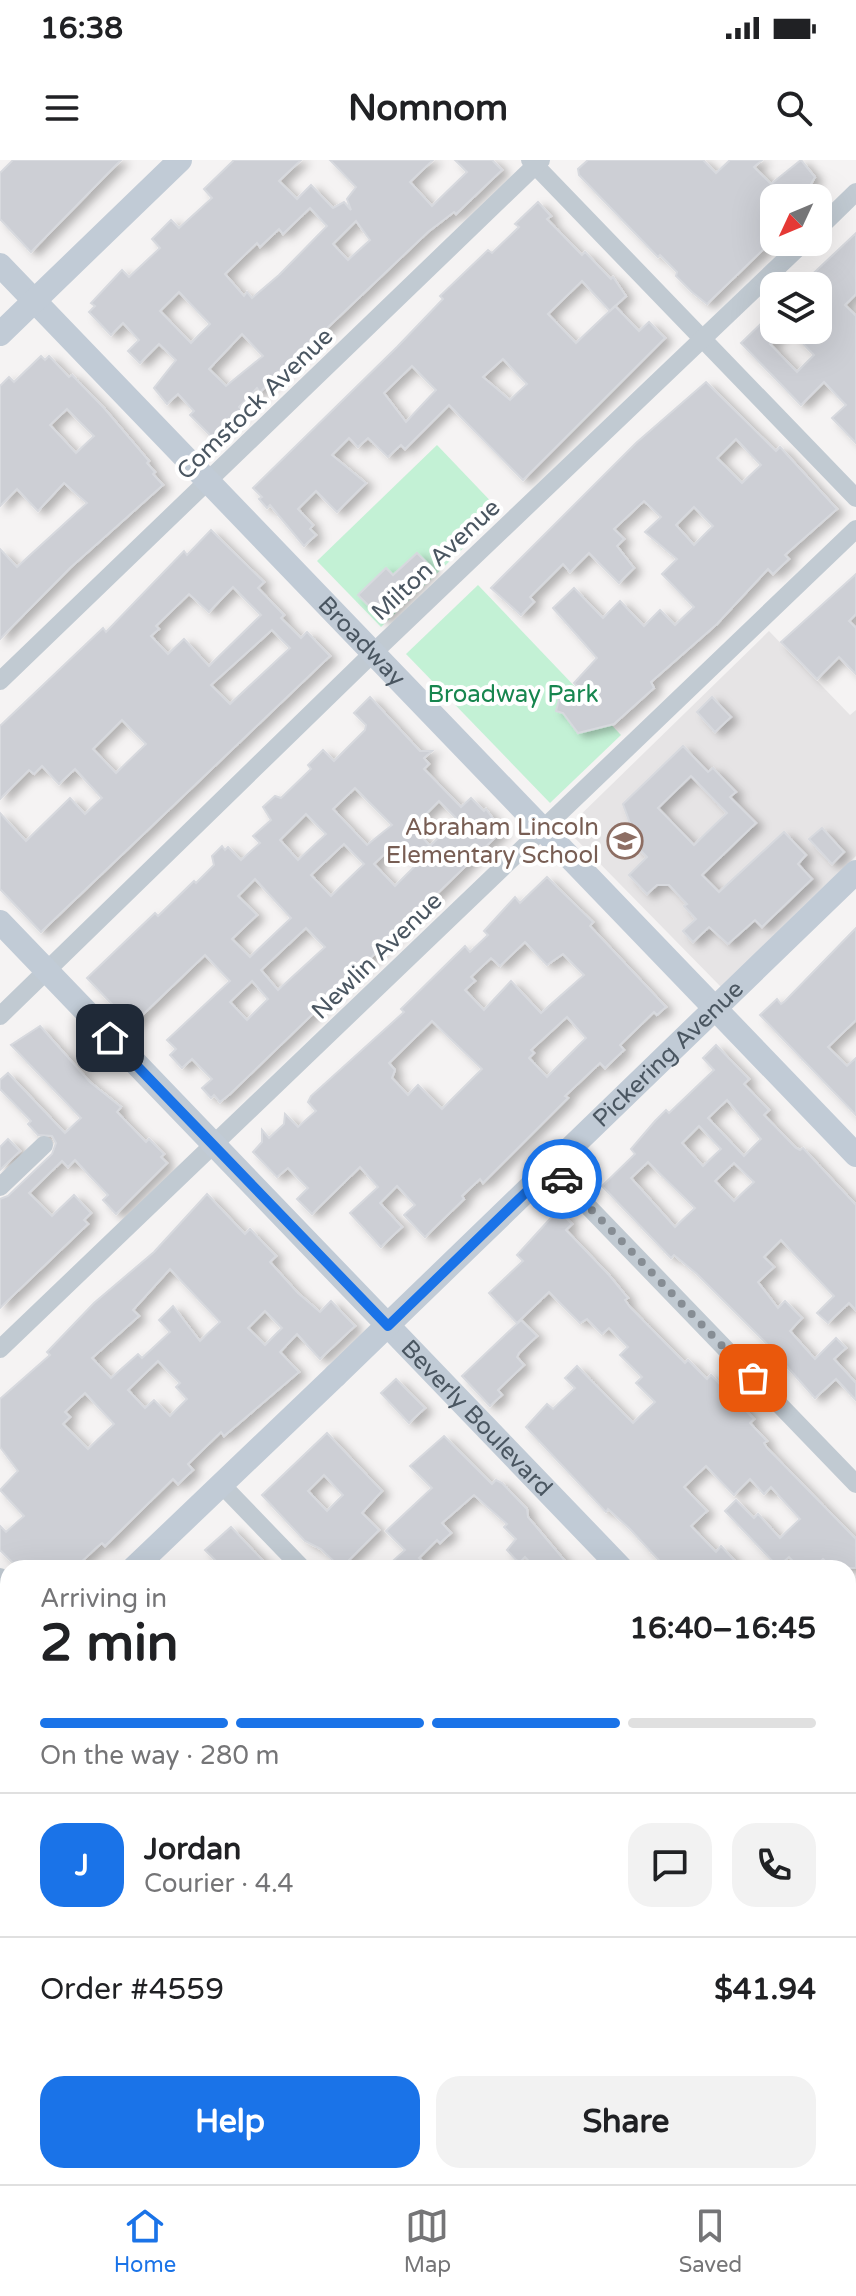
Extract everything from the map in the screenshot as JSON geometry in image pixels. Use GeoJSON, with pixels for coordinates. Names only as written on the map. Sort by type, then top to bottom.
{"type":"FeatureCollection","features":[{"type":"Feature","properties":{"kind":"street"},"geometry":{"type":"LineString","coordinates":[[0,334],[180,160]]}},
{"type":"Feature","properties":{"kind":"street"},"geometry":{"type":"LineString","coordinates":[[536,162],[856,498]]}},
{"type":"Feature","properties":{"kind":"street","name":"Comstock Avenue"},"geometry":{"type":"LineString","coordinates":[[0,681],[209,482],[536,162]]}},
{"type":"Feature","properties":{"kind":"street"},"geometry":{"type":"LineString","coordinates":[[832,215],[856,192]]}},
{"type":"Feature","properties":{"kind":"street","name":"Milton Avenue"},"geometry":{"type":"LineString","coordinates":[[0,1016],[373,653],[790,256]]}},
{"type":"Feature","properties":{"kind":"street","name":"Broadway"},"geometry":{"type":"LineString","coordinates":[[0,265],[856,1155]]}},
{"type":"Feature","properties":{"kind":"street","name":"Newlin Avenue"},"geometry":{"type":"LineString","coordinates":[[0,1349],[856,529]]}},
{"type":"Feature","properties":{"kind":"street","name":"Pickering Avenue"},"geometry":{"type":"LineString","coordinates":[[142,1560],[856,872]]}},
{"type":"Feature","properties":{"kind":"street","name":"Beverly Boulevard"},"geometry":{"type":"LineString","coordinates":[[0,922],[613,1560]]}},
{"type":"Feature","properties":{"kind":"street"},"geometry":{"type":"LineString","coordinates":[[0,1187],[44,1145]]}},
{"type":"Feature","properties":{"kind":"street"},"geometry":{"type":"LineString","coordinates":[[551,1168],[856,1484]]}},
{"type":"Feature","properties":{"kind":"street"},"geometry":{"type":"LineString","coordinates":[[221,1484],[294,1560]]}},
{"type":"Feature","properties":{"kind":"shaded area"},"geometry":{"type":"Polygon","coordinates":[[[769,631],[850,715],[856,710],[856,856],[721,987],[566,829],[769,631]]]}},
{"type":"Feature","properties":{"kind":"green space","name":"Broadway Park"},"geometry":{"type":"Polygon","coordinates":[[[437,445],[501,512],[381,627],[317,561],[437,445]]]}},
{"type":"Feature","properties":{"kind":"green space","name":"Broadway Park"},"geometry":{"type":"Polygon","coordinates":[[[478,585],[621,735],[550,803],[406,654],[478,585]]]}},
{"type":"Feature","properties":{"kind":"building"},"geometry":{"type":"Polygon","coordinates":[[[13,160],[121,160],[31,252],[0,219],[0,173],[13,160]]]}},
{"type":"Feature","properties":{"kind":"building"},"geometry":{"type":"Polygon","coordinates":[[[234,160],[301,160],[279,181],[297,199],[311,185],[333,208],[344,202],[351,210],[347,199],[356,187],[330,160],[433,160],[410,182],[432,206],[467,172],[455,160],[492,160],[502,170],[456,214],[454,212],[428,232],[260,392],[257,388],[239,407],[243,411],[213,438],[190,415],[194,411],[178,394],[167,404],[154,388],[176,360],[159,344],[140,363],[128,351],[139,340],[123,323],[111,335],[89,312],[95,306],[91,303],[122,270],[129,277],[160,248],[152,239],[171,220],[179,228],[212,198],[204,189],[234,160]],[[310,208],[283,234],[279,229],[260,247],[257,243],[225,274],[244,296],[247,292],[252,298],[327,226],[310,208]],[[356,221],[333,244],[348,260],[370,240],[356,221]],[[179,292],[160,311],[191,343],[210,324],[179,292]],[[242,334],[209,369],[226,386],[263,356],[242,334]]]}},
{"type":"Feature","properties":{"kind":"building"},"geometry":{"type":"Polygon","coordinates":[[[588,160],[703,160],[716,173],[730,160],[762,160],[754,167],[771,184],[760,184],[760,253],[707,304],[579,175],[578,169],[588,160]]]}},
{"type":"Feature","properties":{"kind":"building"},"geometry":{"type":"Polygon","coordinates":[[[801,160],[815,177],[811,184],[771,184],[801,160]]]}},
{"type":"Feature","properties":{"kind":"building"},"geometry":{"type":"Polygon","coordinates":[[[538,202],[551,216],[547,219],[582,255],[585,252],[611,279],[613,277],[626,296],[615,306],[639,331],[649,322],[665,338],[523,480],[449,405],[405,449],[401,445],[388,457],[368,438],[358,447],[349,438],[332,455],[366,483],[337,512],[316,491],[298,509],[313,525],[310,529],[316,535],[304,546],[270,505],[267,508],[259,499],[262,497],[253,488],[397,347],[443,299],[440,296],[488,250],[492,253],[519,227],[515,224],[538,202]],[[582,281],[548,314],[576,343],[610,311],[582,281]],[[503,359],[483,377],[510,400],[527,384],[503,359]],[[412,366],[384,393],[406,422],[436,390],[412,366]]]}},
{"type":"Feature","properties":{"kind":"building"},"geometry":{"type":"Polygon","coordinates":[[[856,233],[856,294],[845,305],[856,316],[856,443],[832,418],[846,405],[824,382],[801,405],[741,343],[760,325],[760,344],[770,344],[797,372],[814,355],[803,344],[832,344],[832,272],[815,272],[856,233]]]}},
{"type":"Feature","properties":{"kind":"building"},"geometry":{"type":"Polygon","coordinates":[[[41,356],[45,360],[49,356],[104,408],[149,461],[147,463],[155,472],[153,474],[163,485],[70,568],[0,639],[0,549],[17,567],[87,503],[64,483],[38,511],[17,489],[0,506],[0,386],[9,377],[14,382],[41,356]],[[67,409],[50,425],[76,453],[94,436],[67,409]]]}},
{"type":"Feature","properties":{"kind":"building"},"geometry":{"type":"Polygon","coordinates":[[[706,382],[776,451],[780,447],[837,509],[785,555],[789,559],[773,574],[768,569],[717,624],[651,682],[654,688],[614,724],[578,733],[563,713],[556,711],[560,696],[595,705],[574,683],[597,658],[553,608],[574,588],[603,618],[620,601],[644,626],[660,610],[675,625],[694,607],[662,574],[677,559],[645,532],[661,517],[644,501],[614,529],[624,539],[617,546],[634,568],[619,583],[589,553],[570,572],[563,564],[530,597],[534,602],[521,615],[491,588],[636,443],[706,382]],[[736,439],[717,458],[742,483],[761,465],[736,439]],[[694,507],[676,525],[694,545],[713,526],[694,507]]]}},
{"type":"Feature","properties":{"kind":"building"},"geometry":{"type":"Polygon","coordinates":[[[211,530],[264,582],[258,588],[284,615],[281,618],[301,638],[307,632],[330,656],[41,932],[0,889],[0,813],[26,841],[70,798],[85,814],[102,798],[75,769],[59,784],[42,766],[34,774],[29,770],[0,799],[0,726],[103,628],[106,632],[184,551],[187,555],[211,530]],[[233,587],[209,612],[189,594],[156,626],[159,629],[151,636],[168,654],[184,639],[209,666],[261,615],[233,587]],[[272,630],[211,685],[230,704],[290,648],[272,630]],[[122,720],[93,749],[116,773],[146,744],[122,720]]]}},
{"type":"Feature","properties":{"kind":"building"},"geometry":{"type":"Polygon","coordinates":[[[417,553],[432,568],[383,620],[358,595],[386,568],[393,575],[417,553]]]}},
{"type":"Feature","properties":{"kind":"building"},"geometry":{"type":"Polygon","coordinates":[[[856,574],[856,614],[849,621],[856,628],[856,674],[839,657],[817,679],[781,642],[856,574]]]}},
{"type":"Feature","properties":{"kind":"building"},"geometry":{"type":"Polygon","coordinates":[[[370,697],[420,751],[432,751],[424,758],[429,764],[424,769],[461,807],[471,798],[484,811],[486,809],[502,831],[220,1102],[202,1088],[212,1079],[192,1059],[182,1068],[170,1055],[176,1049],[167,1040],[230,981],[205,955],[132,1025],[87,978],[155,913],[158,916],[194,881],[196,883],[214,865],[212,856],[222,846],[225,850],[228,847],[241,860],[260,843],[253,836],[271,820],[263,807],[275,796],[281,798],[311,769],[308,765],[323,750],[334,761],[365,730],[366,725],[354,713],[370,697]],[[355,788],[333,809],[367,845],[392,825],[355,788]],[[439,801],[413,827],[430,846],[457,819],[439,801]],[[306,814],[280,840],[298,860],[326,834],[306,814]],[[344,844],[311,875],[331,896],[364,864],[344,844]],[[391,848],[374,864],[395,886],[415,866],[399,849],[395,852],[391,848]],[[255,879],[238,896],[257,915],[232,939],[250,957],[291,918],[255,879]],[[306,928],[261,970],[278,990],[325,947],[306,928]],[[252,981],[230,1002],[247,1020],[268,999],[252,981]]]}},
{"type":"Feature","properties":{"kind":"building"},"geometry":{"type":"Polygon","coordinates":[[[712,697],[731,717],[715,732],[697,712],[712,697]]]}},
{"type":"Feature","properties":{"kind":"building"},"geometry":{"type":"Polygon","coordinates":[[[683,746],[708,772],[713,768],[736,792],[730,797],[756,823],[702,875],[719,892],[784,832],[806,855],[798,864],[812,879],[762,927],[755,920],[728,944],[709,927],[693,942],[683,931],[696,919],[669,885],[657,885],[647,894],[629,875],[647,857],[626,835],[632,829],[623,804],[683,746]],[[691,776],[658,808],[694,845],[727,813],[691,776]]]}},
{"type":"Feature","properties":{"kind":"building"},"geometry":{"type":"Polygon","coordinates":[[[822,828],[844,852],[832,864],[809,839],[822,828]]]}},
{"type":"Feature","properties":{"kind":"building"},"geometry":{"type":"Polygon","coordinates":[[[547,877],[593,922],[590,926],[666,1007],[657,1015],[654,1012],[620,1045],[624,1050],[605,1068],[600,1063],[565,1096],[568,1098],[483,1183],[480,1179],[462,1196],[464,1199],[425,1237],[404,1215],[415,1205],[397,1186],[380,1203],[402,1227],[381,1247],[350,1213],[378,1187],[360,1167],[312,1214],[297,1199],[308,1188],[288,1168],[277,1177],[253,1152],[262,1142],[262,1130],[269,1138],[284,1124],[285,1114],[298,1127],[316,1111],[308,1102],[311,1096],[404,1012],[401,1009],[465,946],[470,952],[488,935],[484,931],[515,897],[520,903],[547,877]],[[525,942],[500,966],[491,958],[471,977],[475,981],[465,990],[484,1010],[511,981],[541,1013],[584,975],[563,954],[547,965],[525,942]],[[567,1017],[531,1050],[534,1053],[529,1058],[547,1077],[586,1038],[567,1017]],[[432,1021],[389,1063],[395,1070],[392,1078],[408,1095],[418,1085],[442,1109],[482,1069],[432,1021]]]}},
{"type":"Feature","properties":{"kind":"building"},"geometry":{"type":"Polygon","coordinates":[[[856,928],[856,1020],[828,1047],[847,1066],[856,1058],[856,1115],[760,1015],[777,999],[781,1004],[785,1001],[856,928]]]}},
{"type":"Feature","properties":{"kind":"building"},"geometry":{"type":"Polygon","coordinates":[[[40,1026],[90,1082],[121,1107],[117,1112],[146,1142],[149,1139],[164,1154],[161,1157],[167,1163],[116,1214],[103,1200],[108,1195],[75,1160],[68,1167],[62,1161],[29,1193],[52,1216],[74,1195],[91,1213],[84,1220],[88,1224],[0,1308],[0,1199],[8,1196],[52,1154],[56,1143],[52,1136],[38,1135],[28,1124],[31,1121],[0,1089],[0,1080],[8,1073],[65,1133],[81,1118],[11,1045],[40,1026]]]}},
{"type":"Feature","properties":{"kind":"building"},"geometry":{"type":"Polygon","coordinates":[[[716,1045],[749,1079],[744,1084],[769,1110],[764,1115],[796,1148],[803,1148],[856,1205],[856,1310],[849,1303],[828,1323],[817,1313],[834,1296],[781,1240],[764,1257],[774,1267],[758,1282],[778,1308],[785,1301],[802,1318],[790,1331],[815,1359],[836,1338],[846,1348],[834,1359],[856,1383],[856,1400],[836,1379],[815,1398],[766,1343],[697,1274],[674,1255],[671,1258],[602,1186],[635,1154],[631,1149],[655,1121],[666,1110],[669,1113],[714,1070],[703,1058],[716,1045]],[[727,1100],[708,1118],[744,1156],[761,1139],[727,1100]],[[699,1126],[682,1143],[703,1166],[721,1149],[699,1126]],[[648,1162],[631,1178],[675,1227],[695,1208],[648,1162]],[[734,1163],[715,1181],[734,1201],[754,1182],[734,1163]]]}},
{"type":"Feature","properties":{"kind":"building"},"geometry":{"type":"Polygon","coordinates":[[[8,1139],[20,1151],[0,1170],[0,1147],[8,1139]]]}},
{"type":"Feature","properties":{"kind":"building"},"geometry":{"type":"Polygon","coordinates":[[[207,1194],[245,1234],[250,1229],[276,1256],[270,1262],[298,1293],[320,1312],[331,1301],[355,1326],[320,1359],[297,1334],[280,1352],[299,1372],[224,1436],[221,1432],[188,1464],[193,1470],[178,1484],[173,1479],[105,1546],[102,1543],[84,1560],[10,1560],[0,1550],[0,1526],[6,1532],[24,1516],[0,1490],[18,1471],[0,1447],[0,1399],[50,1355],[47,1352],[94,1303],[154,1252],[207,1194]],[[170,1269],[133,1310],[139,1316],[92,1358],[111,1378],[138,1354],[142,1358],[170,1332],[159,1320],[173,1306],[200,1341],[220,1322],[170,1269]],[[265,1311],[248,1328],[265,1345],[282,1328],[265,1311]],[[158,1361],[128,1390],[145,1408],[154,1400],[170,1416],[187,1399],[176,1387],[180,1383],[158,1361]],[[85,1393],[65,1412],[70,1417],[63,1424],[88,1449],[114,1424],[85,1393]]]}},
{"type":"Feature","properties":{"kind":"building"},"geometry":{"type":"Polygon","coordinates":[[[558,1210],[572,1224],[566,1230],[609,1275],[628,1298],[625,1300],[630,1307],[685,1363],[688,1360],[707,1379],[711,1375],[754,1419],[750,1423],[767,1441],[764,1443],[767,1448],[856,1539],[856,1560],[792,1560],[789,1557],[786,1560],[771,1560],[725,1511],[736,1500],[754,1518],[758,1514],[780,1538],[800,1519],[771,1487],[764,1494],[750,1479],[734,1495],[706,1466],[684,1487],[707,1511],[691,1526],[716,1552],[721,1546],[734,1560],[659,1560],[630,1529],[608,1509],[606,1512],[526,1427],[547,1404],[553,1409],[575,1388],[565,1378],[577,1366],[633,1423],[655,1402],[636,1383],[642,1377],[620,1355],[628,1347],[609,1328],[602,1334],[587,1319],[580,1323],[549,1292],[517,1323],[489,1293],[523,1261],[517,1255],[558,1210]]]}},
{"type":"Feature","properties":{"kind":"building"},"geometry":{"type":"Polygon","coordinates":[[[521,1320],[537,1336],[519,1353],[517,1357],[524,1365],[498,1390],[502,1395],[490,1406],[462,1376],[521,1320]]]}},
{"type":"Feature","properties":{"kind":"building"},"geometry":{"type":"Polygon","coordinates":[[[396,1379],[425,1408],[409,1423],[381,1393],[396,1379]]]}},
{"type":"Feature","properties":{"kind":"building"},"geometry":{"type":"Polygon","coordinates":[[[327,1433],[382,1491],[362,1513],[379,1530],[349,1560],[333,1560],[321,1549],[305,1541],[262,1495],[327,1433]],[[324,1475],[308,1491],[327,1511],[343,1495],[324,1475]]]}},
{"type":"Feature","properties":{"kind":"building"},"geometry":{"type":"Polygon","coordinates":[[[444,1436],[492,1484],[496,1480],[502,1483],[527,1509],[528,1517],[564,1560],[528,1560],[525,1557],[516,1560],[507,1550],[516,1539],[504,1527],[507,1524],[474,1495],[442,1523],[451,1533],[440,1543],[437,1540],[419,1558],[421,1560],[394,1560],[405,1550],[386,1531],[432,1488],[410,1466],[444,1436]]]}},
{"type":"Feature","properties":{"kind":"building"},"geometry":{"type":"Polygon","coordinates":[[[231,1527],[262,1560],[215,1560],[205,1550],[231,1527]]]}},
{"type":"Feature","properties":{"kind":"way so far"},"geometry":{"type":"LineString","coordinates":[[562,1179],[753,1378]]}},
{"type":"Feature","properties":{"kind":"place","name":"Abraham Lincoln Elementary School"},"geometry":{"type":"Point","coordinates":[625,841]}},
{"type":"Feature","properties":{"kind":"route"},"geometry":{"type":"LineString","coordinates":[[110,1038],[388,1326],[551,1168],[562,1179]]}}]}
